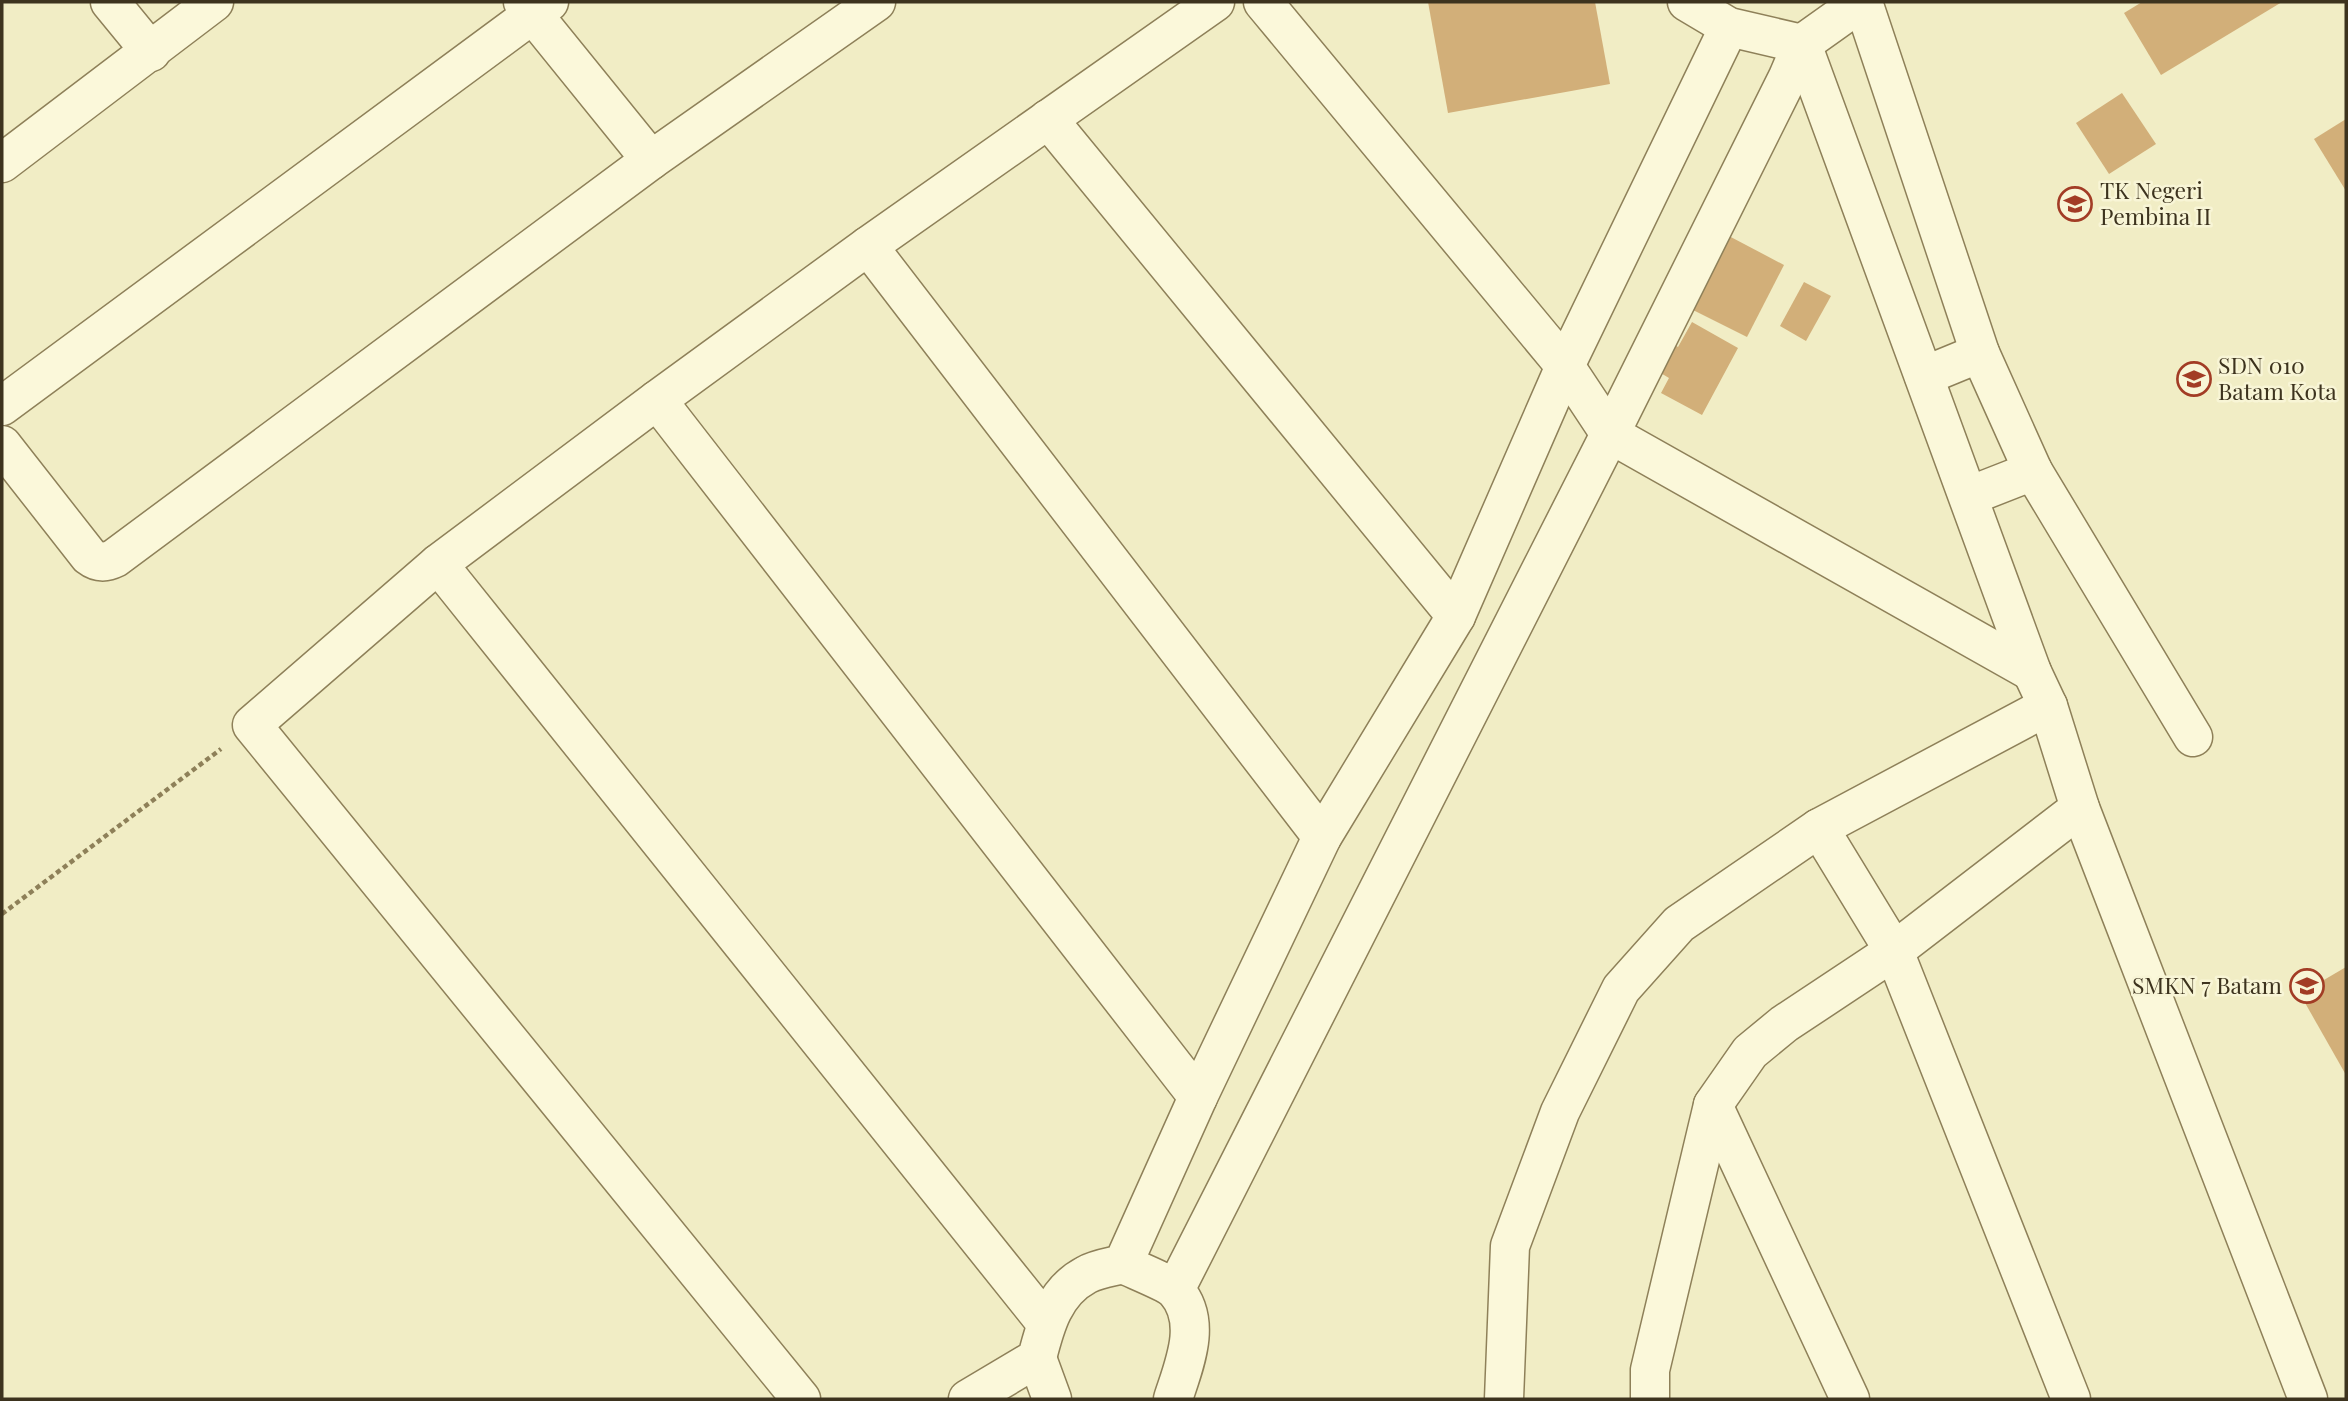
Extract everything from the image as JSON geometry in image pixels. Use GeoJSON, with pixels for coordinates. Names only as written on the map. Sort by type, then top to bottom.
{"type":"FeatureCollection","features":[{"type":"Feature","properties":{"kind":"street"},"geometry":{"type":"LineString","coordinates":[[110,2],[151,52]]}},
{"type":"Feature","properties":{"kind":"street"},"geometry":{"type":"LineString","coordinates":[[2,163],[214,2]]}},
{"type":"Feature","properties":{"kind":"street"},"geometry":{"type":"LineString","coordinates":[[2,445],[89,555],[94,560],[108,562],[651,160],[876,2]]}},
{"type":"Feature","properties":{"kind":"street"},"geometry":{"type":"LineString","coordinates":[[801,1399],[252,725],[438,564],[868,246],[1216,2]]}},
{"type":"Feature","properties":{"kind":"street"},"geometry":{"type":"LineString","coordinates":[[1263,2],[1564,366],[1610,434],[2032,672]]}},
{"type":"Feature","properties":{"kind":"street"},"geometry":{"type":"LineString","coordinates":[[1687,2],[1729,27],[1802,44]]}},
{"type":"Feature","properties":{"kind":"street"},"geometry":{"type":"LineString","coordinates":[[1175,1290],[1610,434],[1802,44],[1862,2],[1980,353],[2033,471],[2193,737]]}},
{"type":"Feature","properties":{"kind":"street"},"geometry":{"type":"LineString","coordinates":[[2,406],[534,6],[651,160]]}},
{"type":"Feature","properties":{"kind":"street"},"geometry":{"type":"LineString","coordinates":[[1123,1264],[1198,1097],[1322,837],[1456,616],[1564,366],[1729,27]]}},
{"type":"Feature","properties":{"kind":"street"},"geometry":{"type":"LineString","coordinates":[[1802,44],[2032,672],[2048,706],[2080,808],[2308,1399]]}},
{"type":"Feature","properties":{"kind":"street"},"geometry":{"type":"LineString","coordinates":[[1048,118],[1456,616]]}},
{"type":"Feature","properties":{"kind":"street"},"geometry":{"type":"LineString","coordinates":[[868,246],[1322,837]]}},
{"type":"Feature","properties":{"kind":"street"},"geometry":{"type":"LineString","coordinates":[[1924,376],[1980,353]]}},
{"type":"Feature","properties":{"kind":"street"},"geometry":{"type":"LineString","coordinates":[[657,400],[1198,1097]]}},
{"type":"Feature","properties":{"kind":"street"},"geometry":{"type":"LineString","coordinates":[[1969,496],[2033,471]]}},
{"type":"Feature","properties":{"kind":"street"},"geometry":{"type":"LineString","coordinates":[[438,564],[1041,1340],[1052,1399]]}},
{"type":"Feature","properties":{"kind":"street"},"geometry":{"type":"LineString","coordinates":[[1504,1399],[1510,1246],[1560,1112],[1621,989],[1679,924],[1819,828],[2048,706]]}},
{"type":"Feature","properties":{"kind":"street"},"geometry":{"type":"LineString","coordinates":[[1650,1399],[1650,1370],[1713,1105],[1750,1052],[1784,1024],[1894,951],[2080,808]]}},
{"type":"Feature","properties":{"kind":"street"},"geometry":{"type":"LineString","coordinates":[[1819,828],[1894,951],[2071,1399]]}},
{"type":"Feature","properties":{"kind":"street"},"geometry":{"type":"LineString","coordinates":[[1713,1105],[1850,1399]]}},
{"type":"Feature","properties":{"kind":"street"},"geometry":{"type":"LineString","coordinates":[[968,1399],[1041,1340],[1061,1295],[1086,1275],[1123,1264],[1175,1290],[1191,1317],[1186,1358],[1173,1399]]}},
{"type":"Feature","properties":{"kind":"path"},"geometry":{"type":"LineString","coordinates":[[2,914],[252,725]]}},
{"type":"Feature","properties":{"kind":"building"},"geometry":{"type":"Polygon","coordinates":[[[1428,2],[1595,2],[1610,84],[1448,113],[1428,2]]]}},
{"type":"Feature","properties":{"kind":"building"},"geometry":{"type":"Polygon","coordinates":[[[2142,2],[2282,2],[2161,75],[2124,13],[2142,2]]]}},
{"type":"Feature","properties":{"kind":"building"},"geometry":{"type":"Polygon","coordinates":[[[2122,93],[2156,144],[2109,174],[2076,123],[2122,93]]]}},
{"type":"Feature","properties":{"kind":"building"},"geometry":{"type":"Polygon","coordinates":[[[2346,119],[2346,191],[2314,139],[2346,119]]]}},
{"type":"Feature","properties":{"kind":"building"},"geometry":{"type":"Polygon","coordinates":[[[1727,235],[1784,265],[1747,337],[1689,308],[1727,235]]]}},
{"type":"Feature","properties":{"kind":"building"},"geometry":{"type":"Polygon","coordinates":[[[1804,282],[1831,296],[1806,341],[1780,326],[1804,282]]]}},
{"type":"Feature","properties":{"kind":"building"},"geometry":{"type":"Polygon","coordinates":[[[1692,322],[1738,348],[1702,415],[1661,393],[1669,378],[1649,366],[1664,338],[1678,347],[1692,322]]]}},
{"type":"Feature","properties":{"kind":"building"},"geometry":{"type":"Polygon","coordinates":[[[2346,967],[2346,1075],[2300,994],[2346,967]]]}},
{"type":"Feature","properties":{"kind":"place","name":"TK Negeri Pembina II"},"geometry":{"type":"Point","coordinates":[2075,204]}},
{"type":"Feature","properties":{"kind":"place","name":"SDN 010 Batam Kota"},"geometry":{"type":"Point","coordinates":[2194,379]}},
{"type":"Feature","properties":{"kind":"place","name":"SMKN 7 Batam"},"geometry":{"type":"Point","coordinates":[2307,986]}}]}
